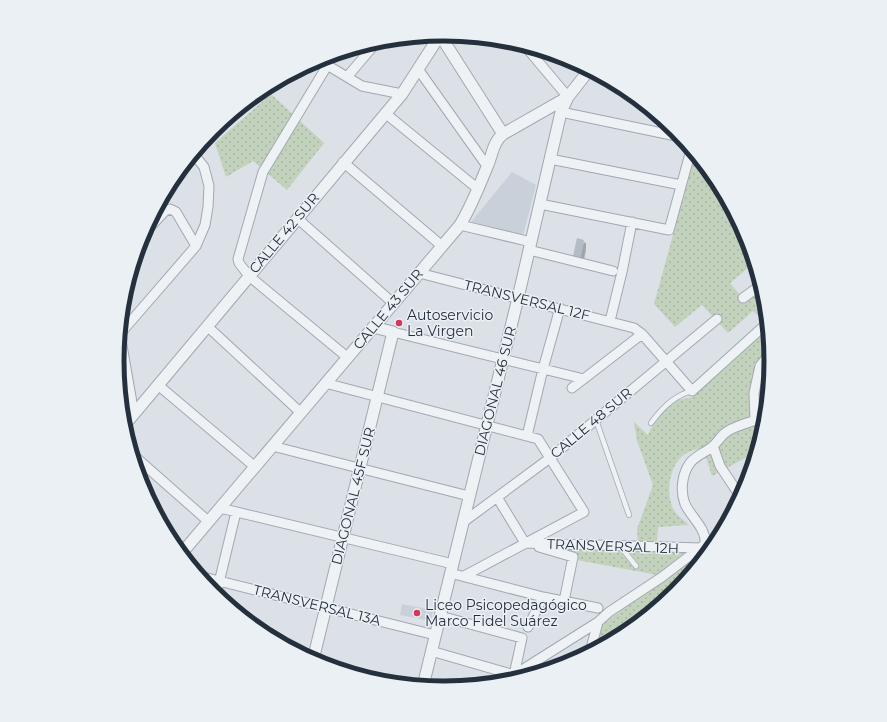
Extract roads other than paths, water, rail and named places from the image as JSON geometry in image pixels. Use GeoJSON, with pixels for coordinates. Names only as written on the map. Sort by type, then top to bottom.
{"type":"FeatureCollection","features":[{"type":"Feature","properties":{"kind":"street","name":"CALLE 42 SUR"},"geometry":{"type":"LineString","coordinates":[[129,420],[343,162],[402,94],[418,69],[440,41]]}},
{"type":"Feature","properties":{"kind":"street"},"geometry":{"type":"LineString","coordinates":[[449,41],[504,134]]}},
{"type":"Feature","properties":{"kind":"street"},"geometry":{"type":"LineString","coordinates":[[347,77],[370,50]]}},
{"type":"Feature","properties":{"kind":"street"},"geometry":{"type":"LineString","coordinates":[[531,54],[568,97]]}},
{"type":"Feature","properties":{"kind":"street"},"geometry":{"type":"LineString","coordinates":[[324,64],[362,86],[402,94]]}},
{"type":"Feature","properties":{"kind":"street"},"geometry":{"type":"LineString","coordinates":[[327,66],[263,172],[238,259],[249,276],[346,358]]}},
{"type":"Feature","properties":{"kind":"street"},"geometry":{"type":"LineString","coordinates":[[418,69],[488,166]]}},
{"type":"Feature","properties":{"kind":"street","name":"CALLE 43 SUR"},"geometry":{"type":"LineString","coordinates":[[185,549],[460,225],[488,166],[497,140],[504,134],[568,97],[586,75]]}},
{"type":"Feature","properties":{"kind":"street","name":"DIAGONAL 46 SUR"},"geometry":{"type":"LineString","coordinates":[[424,680],[518,298],[550,159],[562,112],[568,97]]}},
{"type":"Feature","properties":{"kind":"street"},"geometry":{"type":"LineString","coordinates":[[562,112],[670,135]]}},
{"type":"Feature","properties":{"kind":"street"},"geometry":{"type":"LineString","coordinates":[[386,113],[478,188]]}},
{"type":"Feature","properties":{"kind":"street"},"geometry":{"type":"LineString","coordinates":[[540,204],[669,230],[689,156]]}},
{"type":"Feature","properties":{"kind":"street"},"geometry":{"type":"LineString","coordinates":[[125,329],[196,246],[205,225],[209,186],[204,167],[197,157]]}},
{"type":"Feature","properties":{"kind":"street"},"geometry":{"type":"LineString","coordinates":[[550,159],[681,185]]}},
{"type":"Feature","properties":{"kind":"street"},"geometry":{"type":"LineString","coordinates":[[343,162],[442,246]]}},
{"type":"Feature","properties":{"kind":"street"},"geometry":{"type":"LineString","coordinates":[[157,219],[164,211],[170,209],[176,212],[196,246]]}},
{"type":"Feature","properties":{"kind":"street"},"geometry":{"type":"LineString","coordinates":[[297,218],[393,303]]}},
{"type":"Feature","properties":{"kind":"street"},"geometry":{"type":"LineString","coordinates":[[610,321],[632,222]]}},
{"type":"Feature","properties":{"kind":"street"},"geometry":{"type":"LineString","coordinates":[[460,225],[613,271]]}},
{"type":"Feature","properties":{"kind":"street","name":"TRANSVERSAL 12F"},"geometry":{"type":"LineString","coordinates":[[418,273],[610,321],[638,331]]}},
{"type":"Feature","properties":{"kind":"street"},"geometry":{"type":"LineString","coordinates":[[743,298],[755,289]]}},
{"type":"Feature","properties":{"kind":"street"},"geometry":{"type":"LineString","coordinates":[[527,436],[543,369],[560,308]]}},
{"type":"Feature","properties":{"kind":"street","name":"CALLE 48 SUR"},"geometry":{"type":"LineString","coordinates":[[462,523],[550,458],[717,319]]}},
{"type":"Feature","properties":{"kind":"street"},"geometry":{"type":"LineString","coordinates":[[207,326],[300,412]]}},
{"type":"Feature","properties":{"kind":"street"},"geometry":{"type":"LineString","coordinates":[[373,327],[584,379]]}},
{"type":"Feature","properties":{"kind":"street"},"geometry":{"type":"LineString","coordinates":[[572,388],[638,331],[692,391],[762,328]]}},
{"type":"Feature","properties":{"kind":"street","name":"DIAGONAL 45F SUR"},"geometry":{"type":"LineString","coordinates":[[315,654],[393,332]]}},
{"type":"Feature","properties":{"kind":"street"},"geometry":{"type":"LineString","coordinates":[[124,358],[134,414]]}},
{"type":"Feature","properties":{"kind":"street"},"geometry":{"type":"LineString","coordinates":[[528,670],[598,622],[705,544],[705,540],[699,526],[685,504],[682,491],[683,477],[690,462],[713,446],[726,432],[755,420],[754,393],[760,366],[764,361]]}},
{"type":"Feature","properties":{"kind":"street"},"geometry":{"type":"LineString","coordinates":[[325,384],[538,439],[584,512],[464,576]]}},
{"type":"Feature","properties":{"kind":"street"},"geometry":{"type":"LineString","coordinates":[[158,385],[254,466]]}},
{"type":"Feature","properties":{"kind":"street"},"geometry":{"type":"LineString","coordinates":[[272,446],[469,496]]}},
{"type":"Feature","properties":{"kind":"street"},"geometry":{"type":"LineString","coordinates":[[713,446],[720,466],[736,490]]}},
{"type":"Feature","properties":{"kind":"street"},"geometry":{"type":"LineString","coordinates":[[139,460],[208,521]]}},
{"type":"Feature","properties":{"kind":"street"},"geometry":{"type":"LineString","coordinates":[[497,497],[526,543],[573,557],[564,601]]}},
{"type":"Feature","properties":{"kind":"street"},"geometry":{"type":"LineString","coordinates":[[220,508],[343,538],[451,568],[464,576],[598,608]]}},
{"type":"Feature","properties":{"kind":"street"},"geometry":{"type":"LineString","coordinates":[[218,588],[236,512]]}},
{"type":"Feature","properties":{"kind":"street","name":"TRANSVERSAL 12H"},"geometry":{"type":"LineString","coordinates":[[526,543],[701,548]]}},
{"type":"Feature","properties":{"kind":"street"},"geometry":{"type":"LineString","coordinates":[[698,555],[701,548]]}},
{"type":"Feature","properties":{"kind":"street","name":"TRANSVERSAL 13A"},"geometry":{"type":"LineString","coordinates":[[209,579],[435,635]]}},
{"type":"Feature","properties":{"kind":"street"},"geometry":{"type":"LineString","coordinates":[[528,626],[543,596]]}},
{"type":"Feature","properties":{"kind":"street"},"geometry":{"type":"LineString","coordinates":[[440,616],[522,638],[518,672]]}},
{"type":"Feature","properties":{"kind":"street"},"geometry":{"type":"LineString","coordinates":[[592,644],[598,622]]}},
{"type":"Feature","properties":{"kind":"street"},"geometry":{"type":"LineString","coordinates":[[431,651],[511,674]]}},
{"type":"Feature","properties":{"kind":"lane"},"geometry":{"type":"LineString","coordinates":[[651,423],[658,412],[668,403],[685,393],[692,391]]}},
{"type":"Feature","properties":{"kind":"lane"},"geometry":{"type":"LineString","coordinates":[[595,420],[629,515]]}},
{"type":"Feature","properties":{"kind":"lane"},"geometry":{"type":"LineString","coordinates":[[620,546],[636,566]]}},
{"type":"Feature","properties":{"kind":"place","name":"Autoservicio La Virgen"},"geometry":{"type":"Point","coordinates":[399,323]}},
{"type":"Feature","properties":{"kind":"place","name":"Liceo Psicopedagógico Marco Fidel Suárez"},"geometry":{"type":"Point","coordinates":[417,613]}}]}
